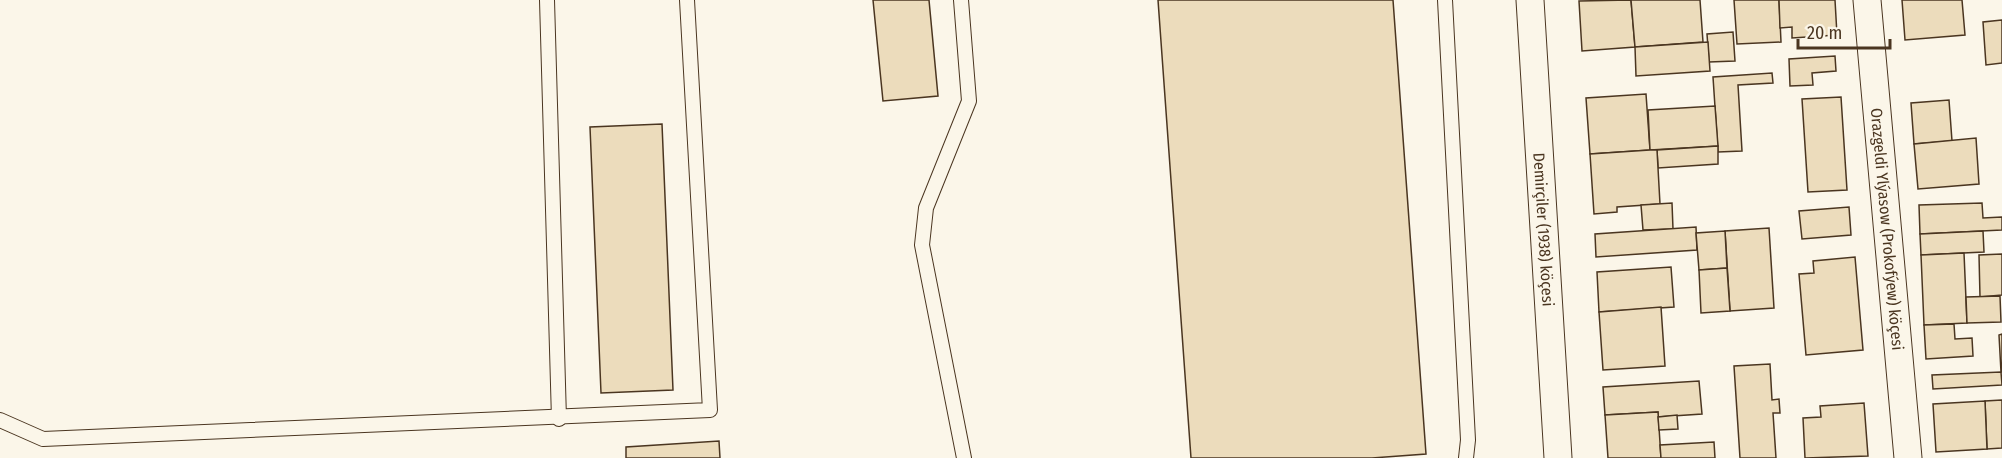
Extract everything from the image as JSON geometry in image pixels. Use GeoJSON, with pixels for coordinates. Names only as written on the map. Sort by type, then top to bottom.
{"type":"FeatureCollection","features":[{"type":"Feature","properties":{"kind":"street","name":"Demirçiler (1938) köçesi"},"geometry":{"type":"LineString","coordinates":[[1530,0],[1558,458]]}},
{"type":"Feature","properties":{"kind":"street","name":"Orazgeldi Ylýasow (Prokofýew) köçesi"},"geometry":{"type":"LineString","coordinates":[[1867,0],[1908,458]]}},
{"type":"Feature","properties":{"kind":"lane"},"geometry":{"type":"LineString","coordinates":[[547,0],[560,419]]}},
{"type":"Feature","properties":{"kind":"lane"},"geometry":{"type":"LineString","coordinates":[[0,420],[43,439],[560,419],[710,410],[687,0]]}},
{"type":"Feature","properties":{"kind":"lane"},"geometry":{"type":"LineString","coordinates":[[961,0],[969,101],[926,208],[922,245],[964,458]]}},
{"type":"Feature","properties":{"kind":"lane"},"geometry":{"type":"LineString","coordinates":[[1445,0],[1468,440],[1466,458]]}},
{"type":"Feature","properties":{"kind":"building"},"geometry":{"type":"Polygon","coordinates":[[[873,0],[929,0],[938,96],[883,101],[873,0]]]}},
{"type":"Feature","properties":{"kind":"building"},"geometry":{"type":"Polygon","coordinates":[[[1158,0],[1393,0],[1426,454],[1372,458],[1191,458],[1158,0]]]}},
{"type":"Feature","properties":{"kind":"building"},"geometry":{"type":"Polygon","coordinates":[[[1631,0],[1635,47],[1582,51],[1579,1],[1631,0]]]}},
{"type":"Feature","properties":{"kind":"building"},"geometry":{"type":"Polygon","coordinates":[[[1631,0],[1700,0],[1703,42],[1635,47],[1631,0]]]}},
{"type":"Feature","properties":{"kind":"building"},"geometry":{"type":"Polygon","coordinates":[[[1734,0],[1779,0],[1781,42],[1737,44],[1734,0]]]}},
{"type":"Feature","properties":{"kind":"building"},"geometry":{"type":"Polygon","coordinates":[[[1779,0],[1835,0],[1837,35],[1792,38],[1792,27],[1780,28],[1779,0]]]}},
{"type":"Feature","properties":{"kind":"building"},"geometry":{"type":"Polygon","coordinates":[[[1902,0],[1962,0],[1965,35],[1905,40],[1902,0]]]}},
{"type":"Feature","properties":{"kind":"building"},"geometry":{"type":"Polygon","coordinates":[[[2002,20],[2002,63],[1986,65],[1983,22],[2002,20]]]}},
{"type":"Feature","properties":{"kind":"building"},"geometry":{"type":"Polygon","coordinates":[[[1733,32],[1735,61],[1709,62],[1707,34],[1733,32]]]}},
{"type":"Feature","properties":{"kind":"building"},"geometry":{"type":"Polygon","coordinates":[[[1708,42],[1710,71],[1636,76],[1635,47],[1708,42]]]}},
{"type":"Feature","properties":{"kind":"building"},"geometry":{"type":"Polygon","coordinates":[[[1835,56],[1836,71],[1812,73],[1813,85],[1790,86],[1789,59],[1835,56]]]}},
{"type":"Feature","properties":{"kind":"building"},"geometry":{"type":"Polygon","coordinates":[[[1772,73],[1773,83],[1738,85],[1742,151],[1718,152],[1713,77],[1772,73]]]}},
{"type":"Feature","properties":{"kind":"building"},"geometry":{"type":"Polygon","coordinates":[[[1646,94],[1650,150],[1590,154],[1586,98],[1646,94]]]}},
{"type":"Feature","properties":{"kind":"building"},"geometry":{"type":"Polygon","coordinates":[[[1841,97],[1847,190],[1808,192],[1802,99],[1841,97]]]}},
{"type":"Feature","properties":{"kind":"building"},"geometry":{"type":"Polygon","coordinates":[[[1949,100],[1952,141],[1914,144],[1911,103],[1949,100]]]}},
{"type":"Feature","properties":{"kind":"building"},"geometry":{"type":"Polygon","coordinates":[[[1715,106],[1718,146],[1650,150],[1648,110],[1715,106]]]}},
{"type":"Feature","properties":{"kind":"building"},"geometry":{"type":"Polygon","coordinates":[[[662,124],[673,390],[601,393],[590,127],[662,124]]]}},
{"type":"Feature","properties":{"kind":"building"},"geometry":{"type":"Polygon","coordinates":[[[1976,138],[1979,184],[1918,189],[1914,144],[1976,138]]]}},
{"type":"Feature","properties":{"kind":"building"},"geometry":{"type":"Polygon","coordinates":[[[1718,146],[1718,164],[1658,168],[1657,150],[1718,146]]]}},
{"type":"Feature","properties":{"kind":"building"},"geometry":{"type":"Polygon","coordinates":[[[1657,150],[1660,204],[1617,207],[1617,212],[1594,214],[1590,154],[1657,150]]]}},
{"type":"Feature","properties":{"kind":"building"},"geometry":{"type":"Polygon","coordinates":[[[1672,203],[1673,229],[1643,230],[1641,205],[1672,203]]]}},
{"type":"Feature","properties":{"kind":"building"},"geometry":{"type":"Polygon","coordinates":[[[1982,203],[1983,218],[2002,217],[2002,230],[1920,234],[1919,205],[1982,203]]]}},
{"type":"Feature","properties":{"kind":"building"},"geometry":{"type":"Polygon","coordinates":[[[1849,207],[1851,235],[1802,239],[1799,211],[1849,207]]]}},
{"type":"Feature","properties":{"kind":"building"},"geometry":{"type":"Polygon","coordinates":[[[1696,227],[1697,250],[1596,257],[1595,234],[1696,227]]]}},
{"type":"Feature","properties":{"kind":"building"},"geometry":{"type":"Polygon","coordinates":[[[1769,228],[1774,308],[1730,311],[1725,231],[1769,228]]]}},
{"type":"Feature","properties":{"kind":"building"},"geometry":{"type":"Polygon","coordinates":[[[1725,231],[1727,268],[1699,270],[1696,233],[1725,231]]]}},
{"type":"Feature","properties":{"kind":"building"},"geometry":{"type":"Polygon","coordinates":[[[1983,231],[1984,252],[1921,255],[1920,234],[1983,231]]]}},
{"type":"Feature","properties":{"kind":"building"},"geometry":{"type":"Polygon","coordinates":[[[1964,253],[1967,323],[1924,325],[1921,255],[1964,253]]]}},
{"type":"Feature","properties":{"kind":"building"},"geometry":{"type":"Polygon","coordinates":[[[2002,254],[2002,295],[1980,297],[1979,255],[2002,254]]]}},
{"type":"Feature","properties":{"kind":"building"},"geometry":{"type":"Polygon","coordinates":[[[1855,257],[1863,350],[1806,355],[1799,274],[1814,273],[1813,261],[1855,257]]]}},
{"type":"Feature","properties":{"kind":"building"},"geometry":{"type":"Polygon","coordinates":[[[1671,267],[1674,307],[1599,312],[1597,272],[1671,267]]]}},
{"type":"Feature","properties":{"kind":"building"},"geometry":{"type":"Polygon","coordinates":[[[1727,268],[1730,311],[1701,313],[1699,270],[1727,268]]]}},
{"type":"Feature","properties":{"kind":"building"},"geometry":{"type":"Polygon","coordinates":[[[2000,296],[2001,322],[1967,323],[1966,297],[2000,296]]]}},
{"type":"Feature","properties":{"kind":"building"},"geometry":{"type":"Polygon","coordinates":[[[1661,307],[1665,366],[1603,370],[1599,312],[1661,307]]]}},
{"type":"Feature","properties":{"kind":"building"},"geometry":{"type":"Polygon","coordinates":[[[1954,324],[1955,339],[1972,338],[1973,356],[1926,359],[1924,325],[1954,324]]]}},
{"type":"Feature","properties":{"kind":"building"},"geometry":{"type":"Polygon","coordinates":[[[2002,334],[2002,372],[2001,372],[1999,335],[2002,334]]]}},
{"type":"Feature","properties":{"kind":"building"},"geometry":{"type":"Polygon","coordinates":[[[1770,364],[1772,400],[1779,399],[1780,413],[1773,413],[1776,458],[1740,458],[1734,366],[1770,364]]]}},
{"type":"Feature","properties":{"kind":"building"},"geometry":{"type":"Polygon","coordinates":[[[2001,372],[2002,385],[1933,389],[1932,375],[2001,372]]]}},
{"type":"Feature","properties":{"kind":"building"},"geometry":{"type":"Polygon","coordinates":[[[1699,381],[1702,414],[1658,417],[1658,412],[1605,415],[1603,387],[1699,381]]]}},
{"type":"Feature","properties":{"kind":"building"},"geometry":{"type":"Polygon","coordinates":[[[2002,400],[2002,448],[1987,449],[1985,401],[2002,400]]]}},
{"type":"Feature","properties":{"kind":"building"},"geometry":{"type":"Polygon","coordinates":[[[1985,401],[1987,449],[1936,452],[1933,404],[1985,401]]]}},
{"type":"Feature","properties":{"kind":"building"},"geometry":{"type":"Polygon","coordinates":[[[1864,403],[1868,456],[1805,458],[1803,418],[1821,417],[1820,406],[1864,403]]]}},
{"type":"Feature","properties":{"kind":"building"},"geometry":{"type":"Polygon","coordinates":[[[1658,412],[1661,458],[1608,458],[1605,415],[1658,412]]]}},
{"type":"Feature","properties":{"kind":"building"},"geometry":{"type":"Polygon","coordinates":[[[1677,415],[1678,429],[1659,430],[1658,417],[1677,415]]]}},
{"type":"Feature","properties":{"kind":"building"},"geometry":{"type":"Polygon","coordinates":[[[719,441],[720,458],[626,458],[626,447],[719,441]]]}},
{"type":"Feature","properties":{"kind":"building"},"geometry":{"type":"Polygon","coordinates":[[[1714,442],[1715,458],[1661,458],[1660,445],[1714,442]]]}}]}
